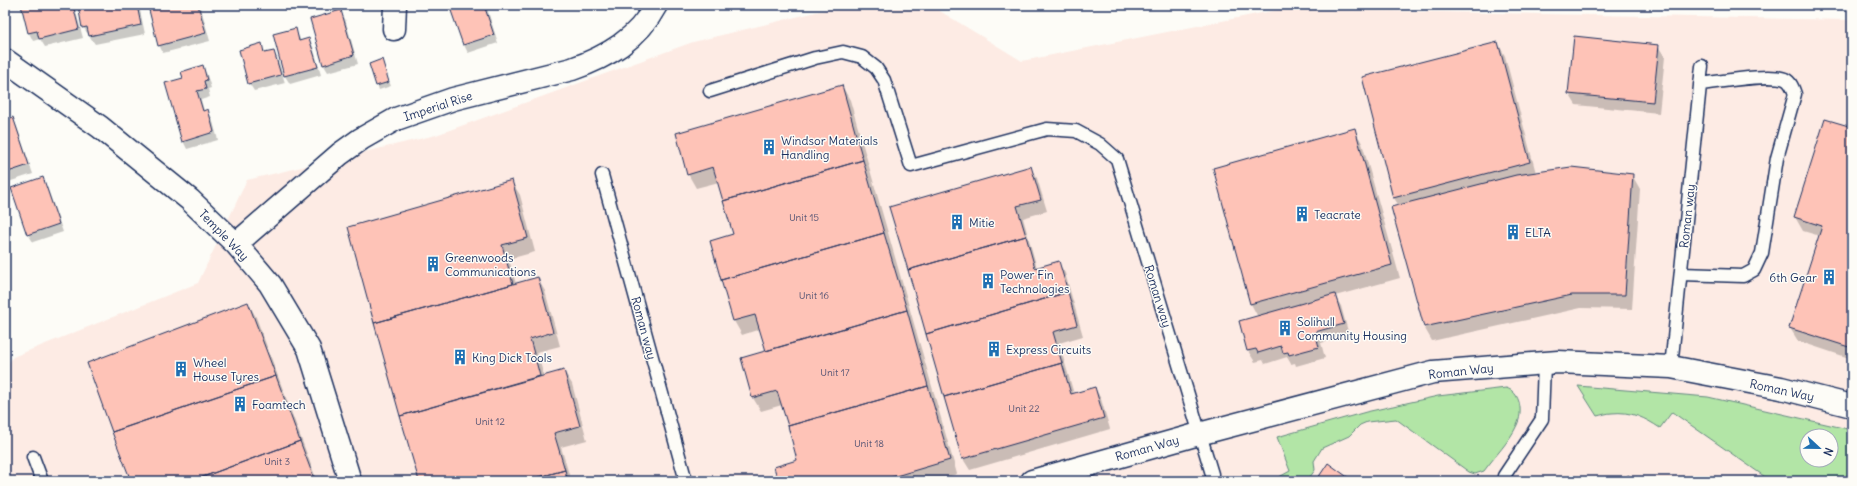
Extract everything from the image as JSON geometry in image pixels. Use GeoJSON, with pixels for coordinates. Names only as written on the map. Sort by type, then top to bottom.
{"type":"FeatureCollection","features":[{"type":"Feature","properties":{"kind":"street"},"geometry":{"type":"LineString","coordinates":[[394,29],[395,5]]}},
{"type":"Feature","properties":{"kind":"street","name":"Imperial Rise"},"geometry":{"type":"LineString","coordinates":[[236,244],[340,154],[380,128],[419,110],[453,99],[572,69],[590,63],[609,54],[624,44],[645,23],[656,5]]}},
{"type":"Feature","properties":{"kind":"street","name":"Temple Way"},"geometry":{"type":"LineString","coordinates":[[5,60],[100,127],[190,200],[236,244],[270,284],[309,349],[350,481]]}},
{"type":"Feature","properties":{"kind":"street","name":"Roman Way"},"geometry":{"type":"LineString","coordinates":[[1032,481],[1198,434],[1433,372],[1558,362],[1671,367],[1781,388],[1852,406]]}},
{"type":"Feature","properties":{"kind":"lane","name":"Roman way"},"geometry":{"type":"LineString","coordinates":[[710,91],[815,58],[843,52],[862,57],[876,68],[884,80],[911,166],[1047,129],[1076,131],[1100,144],[1117,159],[1198,434],[1212,474],[1212,481]]}},
{"type":"Feature","properties":{"kind":"lane","name":"Roman way"},"geometry":{"type":"LineString","coordinates":[[1671,367],[1702,66]]}},
{"type":"Feature","properties":{"kind":"lane"},"geometry":{"type":"LineString","coordinates":[[1681,274],[1743,276],[1754,270],[1762,253],[1777,158],[1794,94],[1792,86],[1785,79],[1766,77],[1700,84]]}},
{"type":"Feature","properties":{"kind":"lane","name":"Roman way"},"geometry":{"type":"LineString","coordinates":[[602,175],[686,481]]}},
{"type":"Feature","properties":{"kind":"lane"},"geometry":{"type":"LineString","coordinates":[[1504,476],[1542,419],[1544,364]]}},
{"type":"Feature","properties":{"kind":"lane"},"geometry":{"type":"LineString","coordinates":[[33,456],[42,481]]}},
{"type":"Feature","properties":{"kind":"shaded area"},"geometry":{"type":"Polygon","coordinates":[[[845,5],[930,5],[1022,61],[1282,9],[1852,20],[1852,481],[5,481],[5,367],[13,357],[198,283],[247,180],[436,135],[693,42],[845,5]]]}},
{"type":"Feature","properties":{"kind":"green space"},"geometry":{"type":"Polygon","coordinates":[[[1578,386],[1708,397],[1852,430],[1852,481],[1771,481],[1672,412],[1660,428],[1643,418],[1632,414],[1610,413],[1597,416],[1578,386]]]}},
{"type":"Feature","properties":{"kind":"green space"},"geometry":{"type":"Polygon","coordinates":[[[1506,388],[1511,390],[1518,398],[1520,409],[1519,420],[1514,431],[1502,449],[1484,471],[1475,474],[1469,472],[1396,419],[1367,422],[1360,425],[1349,436],[1322,448],[1314,461],[1315,470],[1307,481],[1272,481],[1290,471],[1277,437],[1366,412],[1438,396],[1506,388]]]}},
{"type":"Feature","properties":{"kind":"building"},"geometry":{"type":"Polygon","coordinates":[[[21,5],[73,5],[79,29],[39,39],[37,31],[28,33],[21,5]]]}},
{"type":"Feature","properties":{"kind":"building"},"geometry":{"type":"Polygon","coordinates":[[[78,5],[137,5],[141,25],[89,36],[87,27],[82,28],[78,5]]]}},
{"type":"Feature","properties":{"kind":"building"},"geometry":{"type":"Polygon","coordinates":[[[168,5],[198,5],[206,33],[158,46],[149,10],[168,5]]]}},
{"type":"Feature","properties":{"kind":"building"},"geometry":{"type":"Polygon","coordinates":[[[449,5],[484,5],[494,35],[463,45],[449,5]]]}},
{"type":"Feature","properties":{"kind":"building"},"geometry":{"type":"Polygon","coordinates":[[[341,10],[354,55],[323,65],[310,19],[341,10]]]}},
{"type":"Feature","properties":{"kind":"building"},"geometry":{"type":"Polygon","coordinates":[[[296,28],[299,41],[309,38],[318,67],[284,76],[273,34],[296,28]]]}},
{"type":"Feature","properties":{"kind":"building"},"geometry":{"type":"Polygon","coordinates":[[[1574,36],[1659,45],[1653,102],[1568,94],[1574,36]]]}},
{"type":"Feature","properties":{"kind":"building"},"geometry":{"type":"Polygon","coordinates":[[[1498,42],[1530,162],[1393,198],[1362,77],[1498,42]]]}},
{"type":"Feature","properties":{"kind":"building"},"geometry":{"type":"Polygon","coordinates":[[[262,43],[264,53],[274,51],[281,75],[248,84],[239,50],[262,43]]]}},
{"type":"Feature","properties":{"kind":"building"},"geometry":{"type":"Polygon","coordinates":[[[382,59],[389,82],[376,86],[369,64],[382,59]]]}},
{"type":"Feature","properties":{"kind":"building"},"geometry":{"type":"Polygon","coordinates":[[[203,65],[207,80],[204,81],[206,89],[197,91],[203,111],[208,109],[214,132],[182,142],[165,83],[183,78],[181,72],[203,65]]]}},
{"type":"Feature","properties":{"kind":"building","name":"Windsor Materials Handling"},"geometry":{"type":"Polygon","coordinates":[[[842,85],[863,160],[723,201],[713,167],[687,175],[676,133],[842,85]]]}},
{"type":"Feature","properties":{"kind":"building"},"geometry":{"type":"Polygon","coordinates":[[[13,117],[29,165],[5,173],[5,120],[13,117]]]}},
{"type":"Feature","properties":{"kind":"building","name":"6th Gear"},"geometry":{"type":"Polygon","coordinates":[[[1825,119],[1852,127],[1852,348],[1789,328],[1822,226],[1794,217],[1825,119]]]}},
{"type":"Feature","properties":{"kind":"building","name":"Teacrate"},"geometry":{"type":"Polygon","coordinates":[[[1355,128],[1392,265],[1250,304],[1213,168],[1355,128]]]}},
{"type":"Feature","properties":{"kind":"building"},"geometry":{"type":"Polygon","coordinates":[[[863,160],[884,233],[721,280],[710,241],[733,234],[723,201],[863,160]]]}},
{"type":"Feature","properties":{"kind":"building","name":"Mitie"},"geometry":{"type":"Polygon","coordinates":[[[1031,166],[1041,200],[1017,206],[1026,236],[908,270],[889,207],[1031,166]]]}},
{"type":"Feature","properties":{"kind":"building","name":"ELTA"},"geometry":{"type":"Polygon","coordinates":[[[1571,167],[1633,174],[1625,295],[1572,295],[1424,327],[1391,207],[1516,175],[1571,167]]]}},
{"type":"Feature","properties":{"kind":"building"},"geometry":{"type":"Polygon","coordinates":[[[43,177],[59,224],[27,235],[11,188],[43,177]]]}},
{"type":"Feature","properties":{"kind":"building","name":"Greenwoods Communications"},"geometry":{"type":"Polygon","coordinates":[[[512,180],[528,238],[502,245],[513,284],[374,323],[348,227],[512,180]]]}},
{"type":"Feature","properties":{"kind":"building"},"geometry":{"type":"Polygon","coordinates":[[[884,233],[907,310],[766,351],[755,315],[733,321],[721,280],[884,233]]]}},
{"type":"Feature","properties":{"kind":"building","name":"Power Fin Technologies"},"geometry":{"type":"Polygon","coordinates":[[[1026,236],[1035,268],[1059,261],[1068,292],[926,334],[908,270],[1026,236]]]}},
{"type":"Feature","properties":{"kind":"building","name":"King Dick Tools"},"geometry":{"type":"Polygon","coordinates":[[[538,277],[553,332],[530,339],[540,376],[400,416],[374,323],[538,277]]]}},
{"type":"Feature","properties":{"kind":"building","name":"Express Circuits"},"geometry":{"type":"Polygon","coordinates":[[[1068,292],[1077,325],[1053,332],[1062,363],[944,397],[926,334],[1068,292]]]}},
{"type":"Feature","properties":{"kind":"building","name":"Solihull Community Housing"},"geometry":{"type":"Polygon","coordinates":[[[1335,294],[1344,324],[1315,332],[1319,347],[1289,355],[1288,352],[1283,353],[1281,346],[1258,353],[1256,349],[1247,351],[1239,321],[1335,294]]]}},
{"type":"Feature","properties":{"kind":"building","name":"Wheel House Tyres"},"geometry":{"type":"Polygon","coordinates":[[[248,302],[276,376],[112,432],[87,363],[248,302]]]}},
{"type":"Feature","properties":{"kind":"building"},"geometry":{"type":"Polygon","coordinates":[[[907,310],[928,386],[788,426],[777,391],[752,398],[741,358],[907,310]]]}},
{"type":"Feature","properties":{"kind":"building"},"geometry":{"type":"Polygon","coordinates":[[[1062,363],[1071,394],[1095,387],[1104,418],[962,459],[944,397],[1062,363]]]}},
{"type":"Feature","properties":{"kind":"building"},"geometry":{"type":"Polygon","coordinates":[[[564,370],[580,426],[554,433],[565,470],[525,481],[419,481],[400,416],[564,370]]]}},
{"type":"Feature","properties":{"kind":"building","name":"Foamtech"},"geometry":{"type":"Polygon","coordinates":[[[276,376],[300,441],[192,481],[131,481],[112,432],[276,376]]]}},
{"type":"Feature","properties":{"kind":"building"},"geometry":{"type":"Polygon","coordinates":[[[928,386],[950,460],[879,481],[778,481],[774,467],[797,460],[788,426],[928,386]]]}},
{"type":"Feature","properties":{"kind":"building"},"geometry":{"type":"Polygon","coordinates":[[[300,441],[315,481],[192,481],[300,441]]]}},
{"type":"Feature","properties":{"kind":"building"},"geometry":{"type":"Polygon","coordinates":[[[1328,463],[1353,481],[1316,481],[1328,463]]]}},
{"type":"Feature","properties":{"kind":"building"},"geometry":{"type":"Polygon","coordinates":[[[565,470],[568,481],[525,481],[565,470]]]}},
{"type":"Feature","properties":{"kind":"building"},"geometry":{"type":"Polygon","coordinates":[[[1628,475],[1636,481],[1624,481],[1628,475]]]}},
{"type":"Feature","properties":{"kind":"place","name":"Windsor Materials Handling"},"geometry":{"type":"Point","coordinates":[769,147]}},
{"type":"Feature","properties":{"kind":"place","name":"Teacrate"},"geometry":{"type":"Point","coordinates":[1302,214]}},
{"type":"Feature","properties":{"kind":"place","name":"Mitie"},"geometry":{"type":"Point","coordinates":[957,222]}},
{"type":"Feature","properties":{"kind":"place","name":"ELTA"},"geometry":{"type":"Point","coordinates":[1513,232]}},
{"type":"Feature","properties":{"kind":"place","name":"Greenwoods Communications"},"geometry":{"type":"Point","coordinates":[433,264]}},
{"type":"Feature","properties":{"kind":"place","name":"6th Gear"},"geometry":{"type":"Point","coordinates":[1829,277]}},
{"type":"Feature","properties":{"kind":"place","name":"Power Fin Technologies"},"geometry":{"type":"Point","coordinates":[988,281]}},
{"type":"Feature","properties":{"kind":"place","name":"Solihull Community Housing"},"geometry":{"type":"Point","coordinates":[1285,328]}},
{"type":"Feature","properties":{"kind":"place","name":"Express Circuits"},"geometry":{"type":"Point","coordinates":[994,349]}},
{"type":"Feature","properties":{"kind":"place","name":"King Dick Tools"},"geometry":{"type":"Point","coordinates":[460,357]}},
{"type":"Feature","properties":{"kind":"place","name":"Wheel House Tyres"},"geometry":{"type":"Point","coordinates":[181,369]}},
{"type":"Feature","properties":{"kind":"place","name":"Foamtech"},"geometry":{"type":"Point","coordinates":[240,404]}}]}
